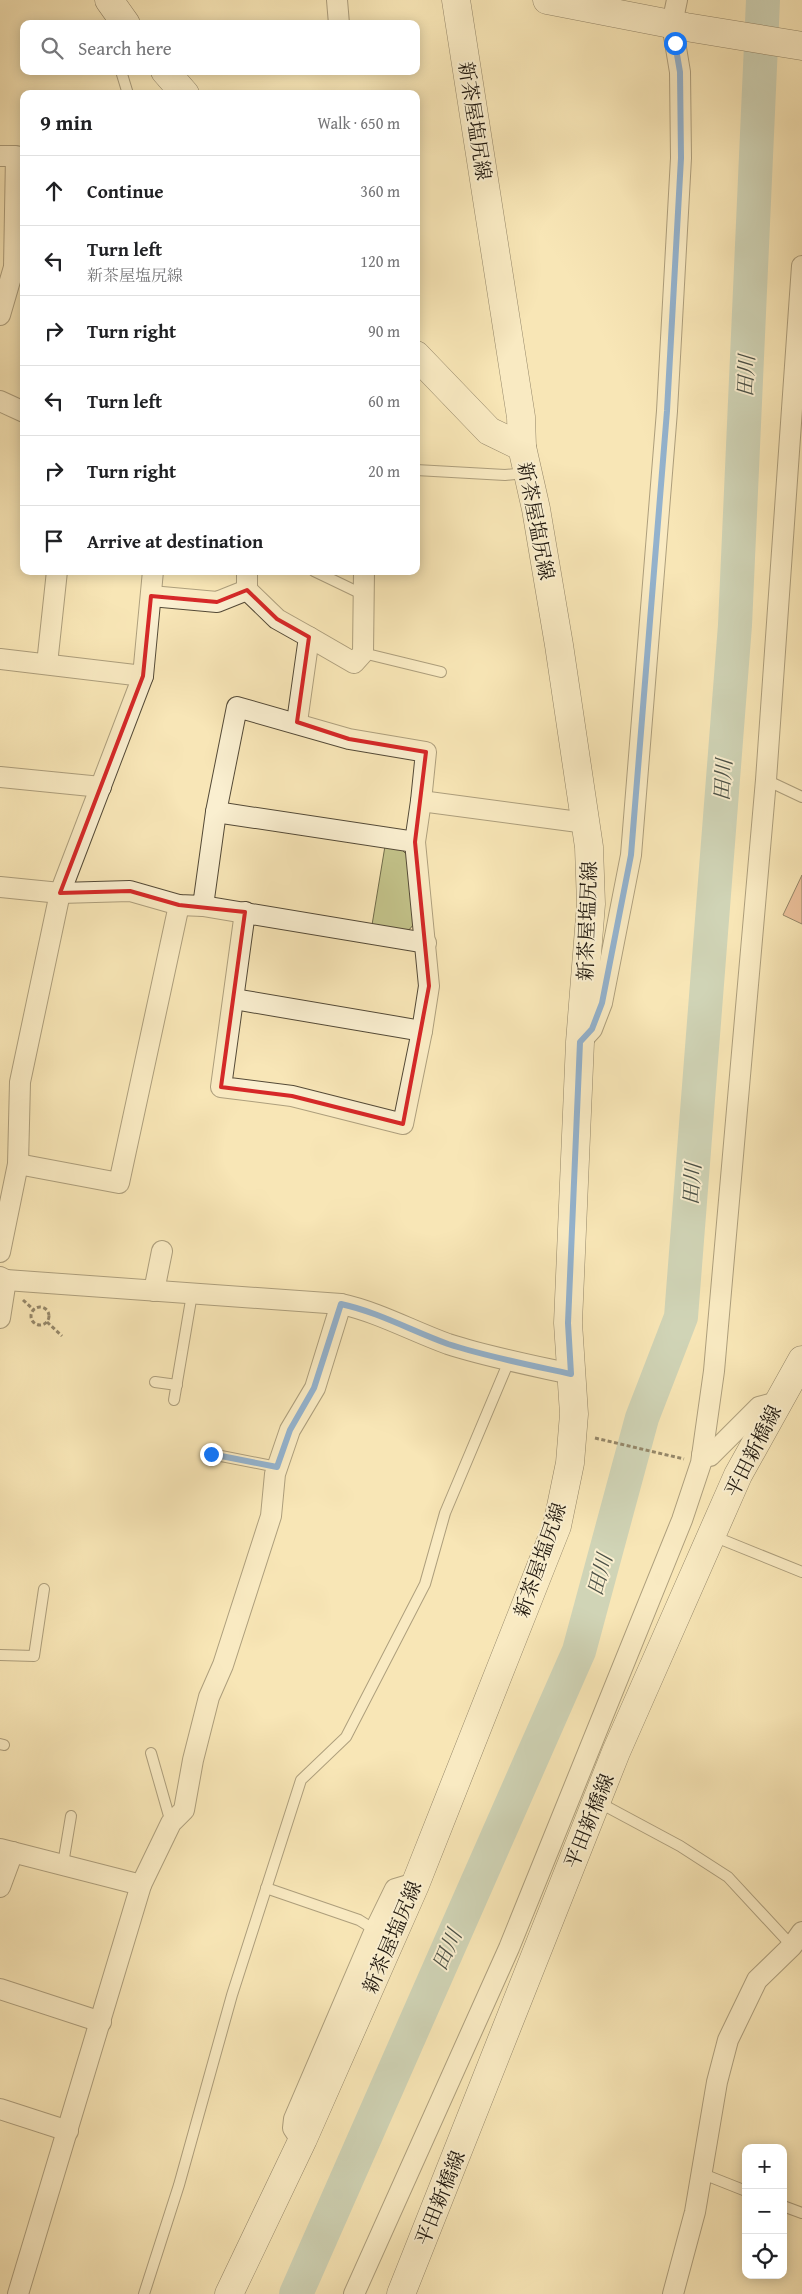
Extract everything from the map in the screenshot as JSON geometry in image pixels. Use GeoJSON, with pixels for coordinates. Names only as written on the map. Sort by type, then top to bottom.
{"type":"FeatureCollection","features":[{"type":"Feature","properties":{"kind":"main road","name":"新茶屋塩尻線"},"geometry":{"type":"LineString","coordinates":[[230,2294],[302,2142],[415,1883],[557,1526],[570,1463],[574,1414],[568,1323],[580,1042],[591,904],[589,847],[558,635],[536,509],[524,460],[521,417],[456,0]]}},
{"type":"Feature","properties":{"kind":"main road"},"geometry":{"type":"LineString","coordinates":[[547,0],[678,17],[802,46]]}},
{"type":"Feature","properties":{"kind":"main road"},"geometry":{"type":"LineString","coordinates":[[168,75],[182,90]]}},
{"type":"Feature","properties":{"kind":"main road"},"geometry":{"type":"LineString","coordinates":[[420,359],[489,430],[524,460]]}},
{"type":"Feature","properties":{"kind":"main road","name":"平田新橋線"},"geometry":{"type":"LineString","coordinates":[[401,2294],[616,1752],[738,1475],[802,1360]]}},
{"type":"Feature","properties":{"kind":"street"},"geometry":{"type":"LineString","coordinates":[[336,0],[338,20]]}},
{"type":"Feature","properties":{"kind":"street"},"geometry":{"type":"LineString","coordinates":[[580,1042],[592,1029],[602,1003],[631,855],[667,411],[681,158],[678,17]]}},
{"type":"Feature","properties":{"kind":"street"},"geometry":{"type":"LineString","coordinates":[[0,156],[16,156],[12,268],[0,315]]}},
{"type":"Feature","properties":{"kind":"street"},"geometry":{"type":"LineString","coordinates":[[354,2294],[510,1948],[682,1520],[697,1458],[714,1371],[728,1223],[766,780],[802,266]]}},
{"type":"Feature","properties":{"kind":"street"},"geometry":{"type":"LineString","coordinates":[[0,401],[20,410]]}},
{"type":"Feature","properties":{"kind":"street"},"geometry":{"type":"LineString","coordinates":[[47,664],[57,575]]}},
{"type":"Feature","properties":{"kind":"street"},"geometry":{"type":"LineString","coordinates":[[0,1252],[4,1217],[18,1164],[20,1082],[60,893],[143,676],[154,575]]}},
{"type":"Feature","properties":{"kind":"street"},"geometry":{"type":"LineString","coordinates":[[151,596],[217,602],[247,581],[277,619],[354,663],[363,653],[364,575]]}},
{"type":"Feature","properties":{"kind":"street"},"geometry":{"type":"LineString","coordinates":[[297,722],[309,638]]}},
{"type":"Feature","properties":{"kind":"street"},"geometry":{"type":"LineString","coordinates":[[0,659],[143,676]]}},
{"type":"Feature","properties":{"kind":"street"},"geometry":{"type":"LineString","coordinates":[[202,906],[216,812],[237,707],[297,722],[349,739],[426,752],[421,801],[414,842],[426,942],[429,986],[403,1124],[292,1096],[221,1087],[245,912]]}},
{"type":"Feature","properties":{"kind":"street"},"geometry":{"type":"LineString","coordinates":[[0,777],[101,787]]}},
{"type":"Feature","properties":{"kind":"street"},"geometry":{"type":"LineString","coordinates":[[421,801],[586,823]]}},
{"type":"Feature","properties":{"kind":"street"},"geometry":{"type":"LineString","coordinates":[[216,812],[414,842]]}},
{"type":"Feature","properties":{"kind":"street"},"geometry":{"type":"LineString","coordinates":[[0,887],[60,893],[130,891],[178,904],[245,912],[426,942]]}},
{"type":"Feature","properties":{"kind":"street"},"geometry":{"type":"LineString","coordinates":[[18,1164],[119,1183],[178,904]]}},
{"type":"Feature","properties":{"kind":"street"},"geometry":{"type":"LineString","coordinates":[[234,999],[422,1031]]}},
{"type":"Feature","properties":{"kind":"street"},"geometry":{"type":"LineString","coordinates":[[154,1291],[162,1251]]}},
{"type":"Feature","properties":{"kind":"street"},"geometry":{"type":"LineString","coordinates":[[0,1318],[3,1278],[341,1304],[360,1308],[448,1344],[509,1361],[571,1374]]}},
{"type":"Feature","properties":{"kind":"street"},"geometry":{"type":"LineString","coordinates":[[18,2294],[141,1885],[171,1823],[184,1810],[193,1760],[209,1697],[223,1666],[271,1516],[277,1467],[290,1430],[314,1388],[341,1304]]}},
{"type":"Feature","properties":{"kind":"street"},"geometry":{"type":"LineString","coordinates":[[697,1458],[710,1456],[758,1407],[778,1402]]}},
{"type":"Feature","properties":{"kind":"street"},"geometry":{"type":"LineString","coordinates":[[0,1887],[7,1850],[141,1885]]}},
{"type":"Feature","properties":{"kind":"street"},"geometry":{"type":"LineString","coordinates":[[302,2142],[293,2128],[294,2119],[376,1930],[396,1889],[415,1883]]}},
{"type":"Feature","properties":{"kind":"street"},"geometry":{"type":"LineString","coordinates":[[673,2294],[703,2174],[717,2082],[728,2040],[758,1980],[797,1939]]}},
{"type":"Feature","properties":{"kind":"street"},"geometry":{"type":"LineString","coordinates":[[0,1989],[101,2022]]}},
{"type":"Feature","properties":{"kind":"street"},"geometry":{"type":"LineString","coordinates":[[0,2109],[68,2131]]}},
{"type":"Feature","properties":{"kind":"lane"},"geometry":{"type":"LineString","coordinates":[[121,75],[127,90]]}},
{"type":"Feature","properties":{"kind":"lane"},"geometry":{"type":"LineString","coordinates":[[420,470],[505,475],[524,460]]}},
{"type":"Feature","properties":{"kind":"lane"},"geometry":{"type":"LineString","coordinates":[[322,575],[364,595]]}},
{"type":"Feature","properties":{"kind":"lane"},"geometry":{"type":"LineString","coordinates":[[258,615],[290,626]]}},
{"type":"Feature","properties":{"kind":"lane"},"geometry":{"type":"LineString","coordinates":[[363,653],[441,672]]}},
{"type":"Feature","properties":{"kind":"lane"},"geometry":{"type":"LineString","coordinates":[[766,780],[802,797]]}},
{"type":"Feature","properties":{"kind":"lane"},"geometry":{"type":"LineString","coordinates":[[174,1400],[192,1294]]}},
{"type":"Feature","properties":{"kind":"lane"},"geometry":{"type":"LineString","coordinates":[[144,2294],[179,2185],[232,1995],[301,1780],[346,1736],[425,1584],[445,1513],[509,1361]]}},
{"type":"Feature","properties":{"kind":"lane"},"geometry":{"type":"LineString","coordinates":[[155,1382],[177,1385]]}},
{"type":"Feature","properties":{"kind":"lane"},"geometry":{"type":"LineString","coordinates":[[211,1454],[277,1467]]}},
{"type":"Feature","properties":{"kind":"lane"},"geometry":{"type":"LineString","coordinates":[[711,1536],[802,1572]]}},
{"type":"Feature","properties":{"kind":"lane"},"geometry":{"type":"LineString","coordinates":[[0,1655],[34,1656],[44,1589]]}},
{"type":"Feature","properties":{"kind":"lane"},"geometry":{"type":"LineString","coordinates":[[151,1753],[171,1823]]}},
{"type":"Feature","properties":{"kind":"lane"},"geometry":{"type":"LineString","coordinates":[[597,1801],[680,1846],[728,1877],[797,1939]]}},
{"type":"Feature","properties":{"kind":"lane"},"geometry":{"type":"LineString","coordinates":[[63,1864],[72,1816]]}},
{"type":"Feature","properties":{"kind":"lane"},"geometry":{"type":"LineString","coordinates":[[266,1888],[359,1920],[376,1930]]}},
{"type":"Feature","properties":{"kind":"lane"},"geometry":{"type":"LineString","coordinates":[[703,2174],[742,2189]]}},
{"type":"Feature","properties":{"kind":"lane"},"geometry":{"type":"LineString","coordinates":[[787,2207],[802,2213]]}},
{"type":"Feature","properties":{"kind":"path"},"geometry":{"type":"LineString","coordinates":[[37,1308],[46,1309],[49,1317],[47,1322],[42,1325],[36,1324],[32,1320],[32,1311],[37,1308]]}},
{"type":"Feature","properties":{"kind":"path"},"geometry":{"type":"LineString","coordinates":[[47,1322],[62,1336]]}},
{"type":"Feature","properties":{"kind":"path"},"geometry":{"type":"LineString","coordinates":[[587,1436],[697,1458]]}},
{"type":"Feature","properties":{"kind":"highlighted area"},"geometry":{"type":"Polygon","coordinates":[[[247,590],[277,619],[309,637],[297,722],[349,739],[426,752],[415,842],[429,986],[403,1124],[292,1096],[221,1087],[245,912],[179,905],[130,891],[60,893],[143,676],[151,596],[217,602],[247,590]]]}},
{"type":"Feature","properties":{"kind":"green space"},"geometry":{"type":"Polygon","coordinates":[[[385,846],[400,848],[408,856],[414,924],[408,931],[372,925],[385,846]]]}},
{"type":"Feature","properties":{"kind":"building"},"geometry":{"type":"Polygon","coordinates":[[[802,875],[802,924],[783,915],[802,875]]]}},
{"type":"Feature","properties":{"kind":"waterway","name":"田川"},"geometry":{"type":"LineString","coordinates":[[296,2294],[579,1651],[642,1418],[681,1317],[735,625],[763,0]]}},
{"type":"Feature","properties":{"kind":"route"},"geometry":{"type":"LineString","coordinates":[[211,1454],[277,1467],[290,1430],[314,1388],[341,1304],[360,1308],[448,1344],[509,1361],[571,1374],[568,1323],[580,1042],[592,1029],[602,1003],[631,855],[645,699],[667,411],[681,158],[680,72],[675,43]]}}]}
